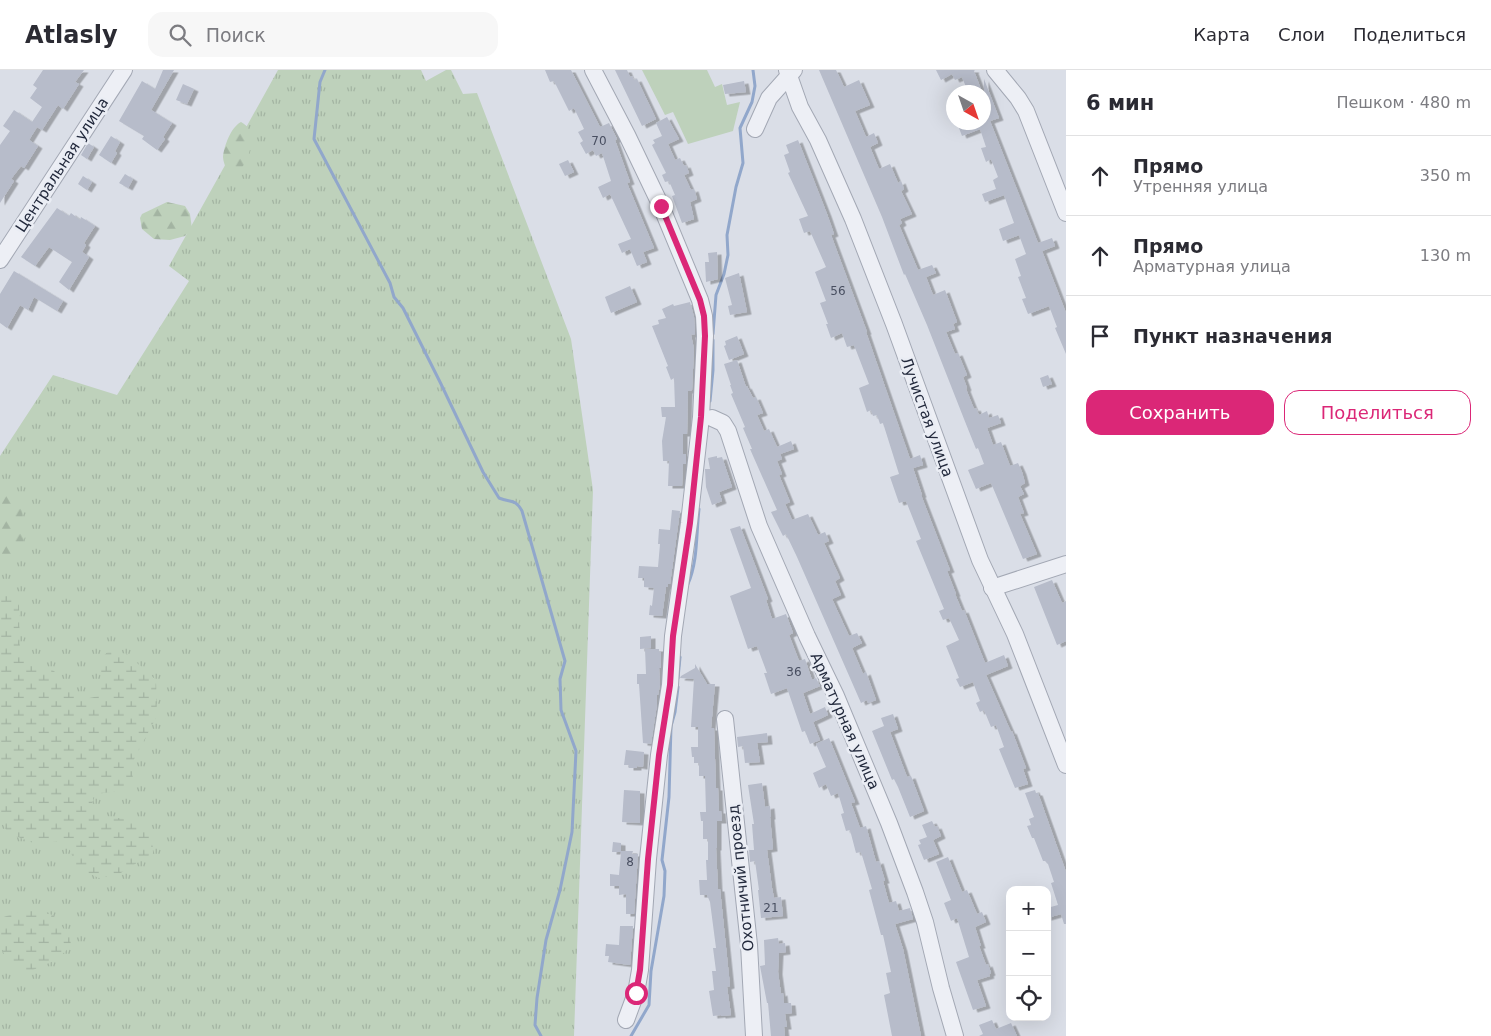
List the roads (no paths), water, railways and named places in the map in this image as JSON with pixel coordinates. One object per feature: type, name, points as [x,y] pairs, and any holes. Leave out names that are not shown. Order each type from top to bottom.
[{"type":"street","name":"Центральная улица","points":[[0,260],[124,70]]},
{"type":"street","points":[[593,70],[661,206],[700,300],[704,316],[705,336],[706,417],[673,636],[670,685],[659,755],[648,859],[640,970],[636,993],[626,1020]]},
{"type":"street","points":[[995,70],[1026,111],[1066,213]]},
{"type":"street","points":[[755,129],[769,98],[790,72]]},
{"type":"street","name":"Лучистая улица","points":[[790,72],[800,107],[818,140],[853,219],[894,324],[980,560],[1015,634],[1066,765]]},
{"type":"street","name":"Арматурная улица","points":[[706,417],[723,423],[728,431],[760,526],[807,636],[836,696],[889,823],[925,922],[955,1036]]},
{"type":"street","points":[[992,588],[1066,564]]},
{"type":"street","name":"Охотничий проезд","points":[[725,720],[749,945],[754,1036]]},
{"type":"waterway","points":[[325,70],[320,82],[314,139],[390,283],[394,297],[403,308],[483,472],[499,498],[515,502],[522,511],[565,661],[560,679],[561,710],[576,751],[572,832],[560,890],[546,940],[537,998],[535,1025],[541,1036]]},
{"type":"waterway","points":[[713,334],[716,295],[724,274],[728,255],[727,235],[736,187],[743,163],[740,128],[752,102],[755,86],[753,70]]},
{"type":"waterway","points":[[710,401],[713,340]]},
{"type":"waterway","points":[[688,584],[694,566],[699,509]]},
{"type":"waterway","points":[[678,678],[680,657]]},
{"type":"waterway","points":[[631,1036],[649,1005],[651,971],[664,896],[665,871],[662,860],[669,797],[671,726],[678,687]]}]
